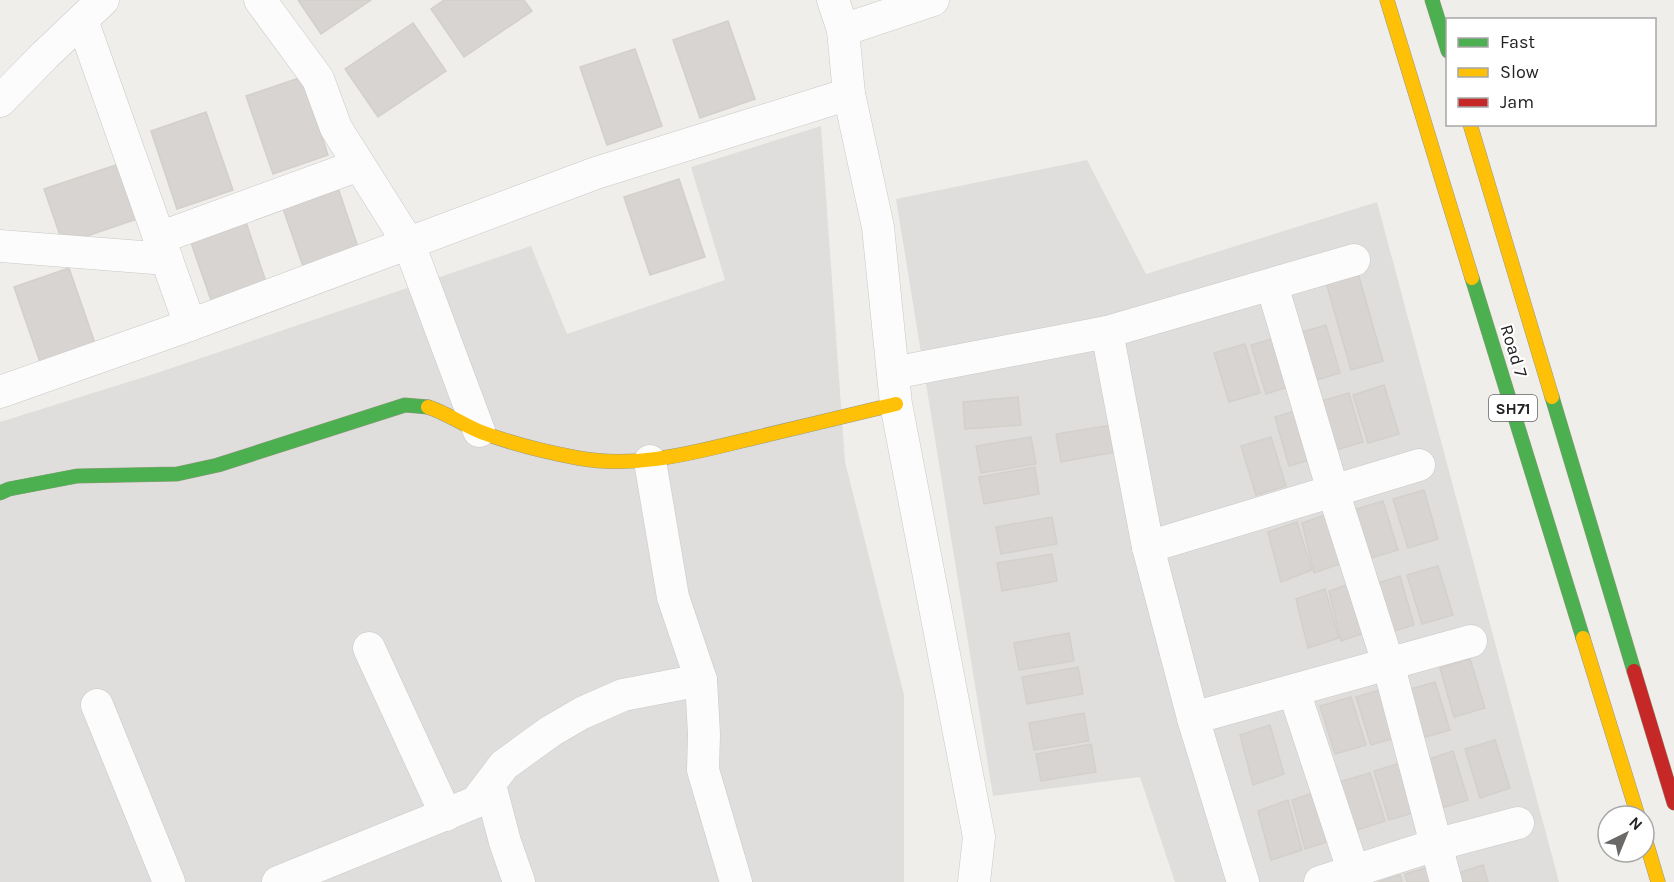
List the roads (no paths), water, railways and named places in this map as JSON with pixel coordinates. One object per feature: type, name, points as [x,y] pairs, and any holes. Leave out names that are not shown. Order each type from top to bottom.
[{"type":"main road","name":"Road 7","points":[[1387,0],[1634,804]]},
{"type":"main road","points":[[1432,0],[1446,45]]},
{"type":"main road","name":"Road 7","points":[[1471,126],[1674,803]]},
{"type":"main road","points":[[0,493],[9,489],[77,476],[177,474],[218,465],[405,405],[424,406],[444,412],[479,431],[524,446],[613,463],[650,461],[713,448],[894,388]]},
{"type":"main road","points":[[1653,864],[1658,882]]},
{"type":"street","points":[[260,0],[318,79],[336,128],[409,244],[479,431]]},
{"type":"street","points":[[833,0],[843,30],[849,94],[878,227],[894,388],[979,837],[974,882]]},
{"type":"street","points":[[843,30],[933,0]]},
{"type":"street","points":[[0,101],[93,10],[163,248],[190,325]]},
{"type":"street","points":[[0,392],[190,325],[596,173],[849,94]]},
{"type":"street","points":[[0,246],[163,248],[359,165]]},
{"type":"street","points":[[894,388],[1107,332],[1354,260]]},
{"type":"street","points":[[1272,285],[1333,490],[1388,663],[1446,882]]},
{"type":"street","points":[[1107,332],[1148,547],[1193,718],[1243,882]]},
{"type":"street","points":[[650,461],[673,597],[701,680],[703,770],[736,882]]},
{"type":"street","points":[[1148,547],[1419,465]]},
{"type":"street","points":[[1193,718],[1471,641]]},
{"type":"street","points":[[369,648],[446,814]]},
{"type":"street","points":[[278,882],[476,802],[504,765],[551,731],[582,713],[623,695],[701,680]]},
{"type":"street","points":[[1294,691],[1355,877]]},
{"type":"street","points":[[98,705],[169,882]]},
{"type":"street","points":[[490,785],[505,842],[519,882]]},
{"type":"street","points":[[1320,882],[1355,877],[1435,845],[1518,823]]}]
